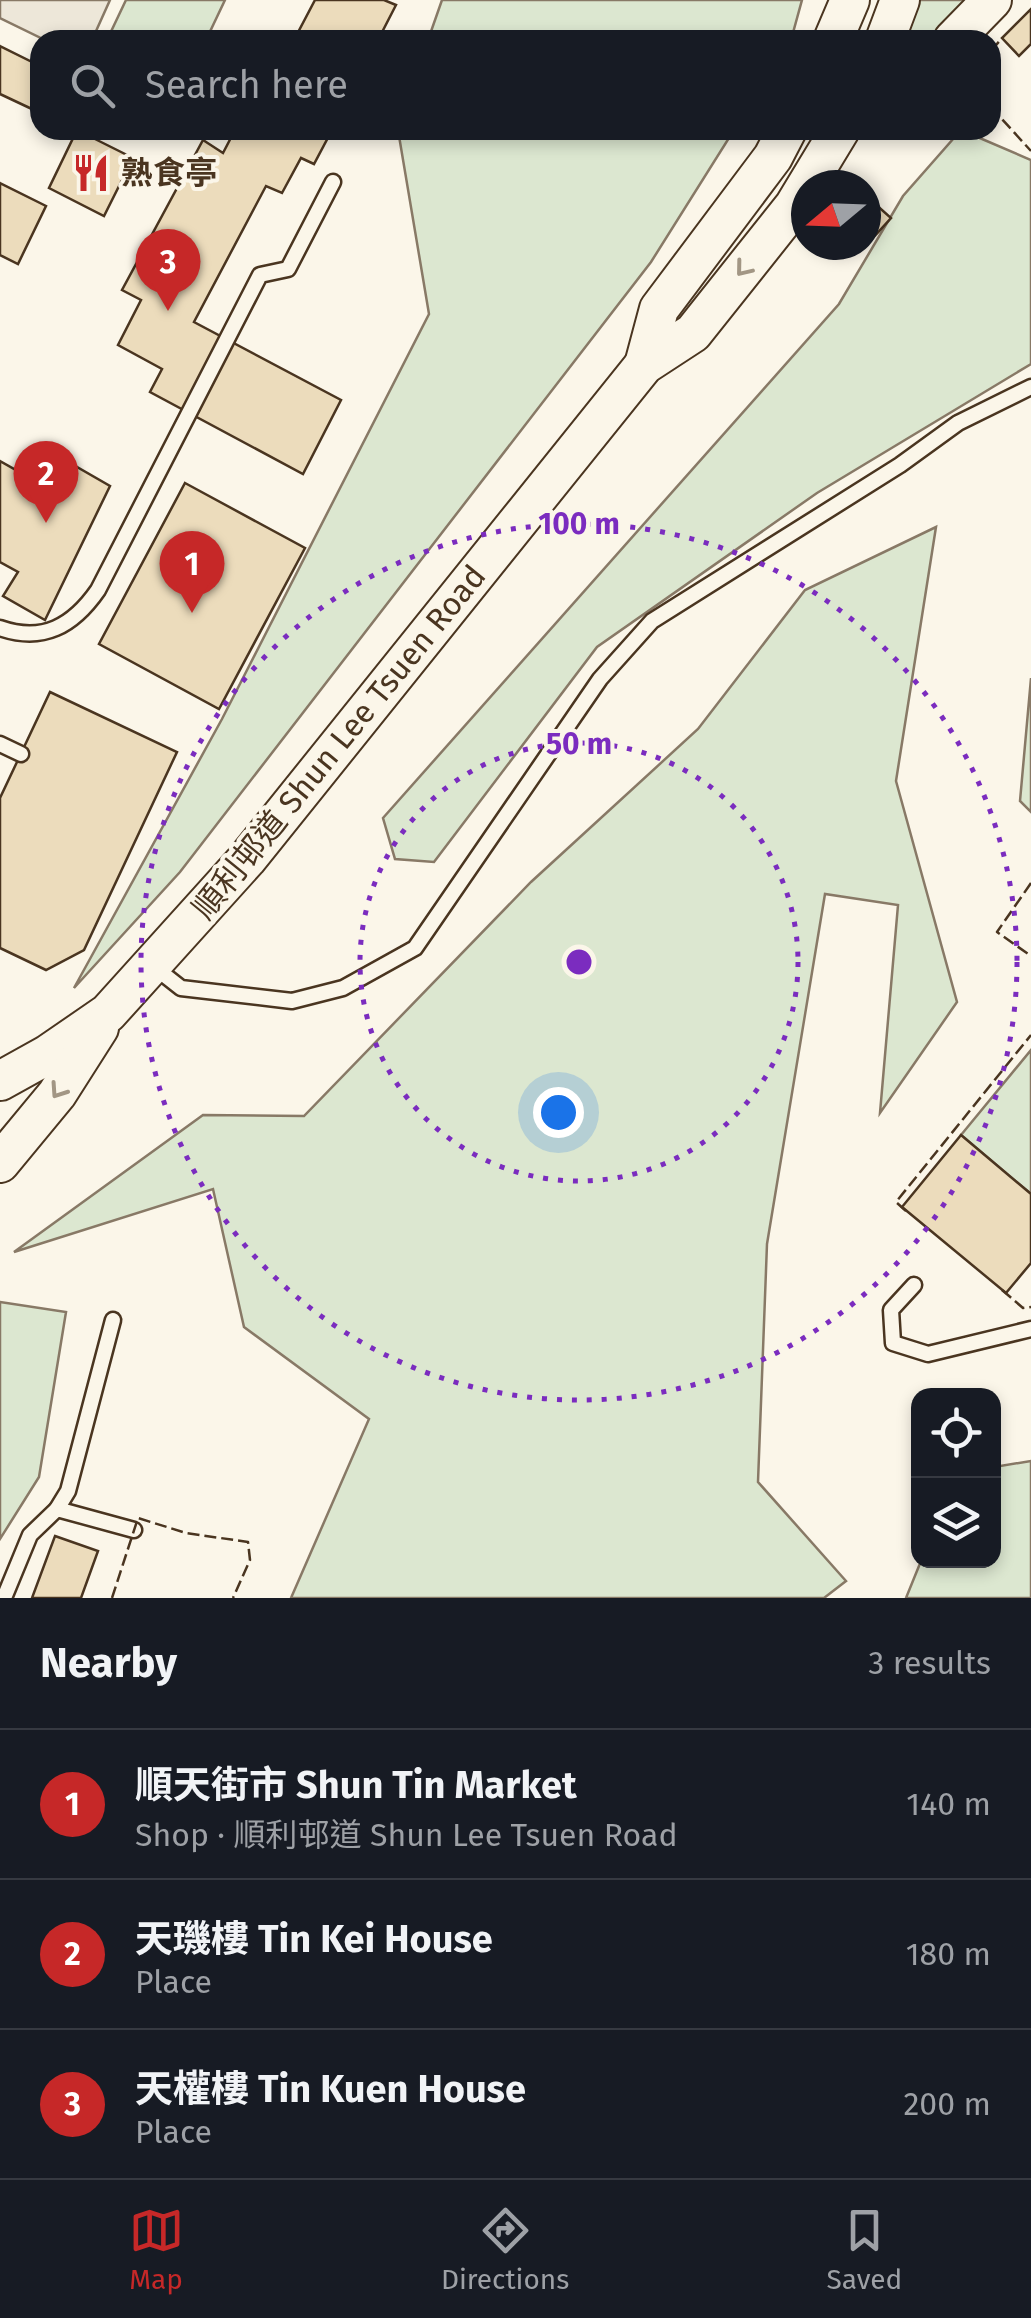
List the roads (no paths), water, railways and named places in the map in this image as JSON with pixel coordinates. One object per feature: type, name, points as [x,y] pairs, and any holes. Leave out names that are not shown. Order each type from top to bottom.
[{"type":"main road","points":[[837,30],[850,0]]},
{"type":"main road","points":[[889,30],[900,0]]},
{"type":"main road","points":[[964,30],[992,0]]},
{"type":"main road","name":"順利邨道 Shun Lee Tsuen Road","points":[[644,365],[658,309],[782,140]]},
{"type":"main road","name":"順利邨道 Shun Lee Tsuen Road","points":[[818,170],[835,140]]},
{"type":"main road","points":[[830,170],[859,140]]},
{"type":"main road","name":"順利邨道 Shun Lee Tsuen Road","points":[[0,1081],[47,1055],[108,1013],[152,966],[247,859],[644,365],[692,333],[791,212]]},
{"type":"main road","points":[[0,1163],[57,1094],[108,1013]]},
{"type":"lane","points":[[0,628],[38,636],[63,628],[84,611],[260,275],[288,270],[333,182]]},
{"type":"lane","points":[[152,966],[181,988],[292,1001],[343,988],[415,948],[600,679],[652,620],[900,465],[958,423],[1031,387]]},
{"type":"lane","points":[[0,744],[20,754]]},
{"type":"lane","points":[[914,1285],[891,1310],[894,1343],[928,1354],[1031,1328]]},
{"type":"lane","points":[[4,1598],[30,1536],[68,1491],[114,1320]]},
{"type":"lane","points":[[56,1509],[134,1530]]},
{"type":"place","name":"熟食亭","points":[[91,173]]},
{"type":"place","name":"天權樓 Tin Kuen House","points":[[168,311]]},
{"type":"place","name":"天璣樓 Tin Kei House","points":[[46,523]]},
{"type":"place","name":"順天街市 Shun Tin Market","points":[[192,613]]}]
